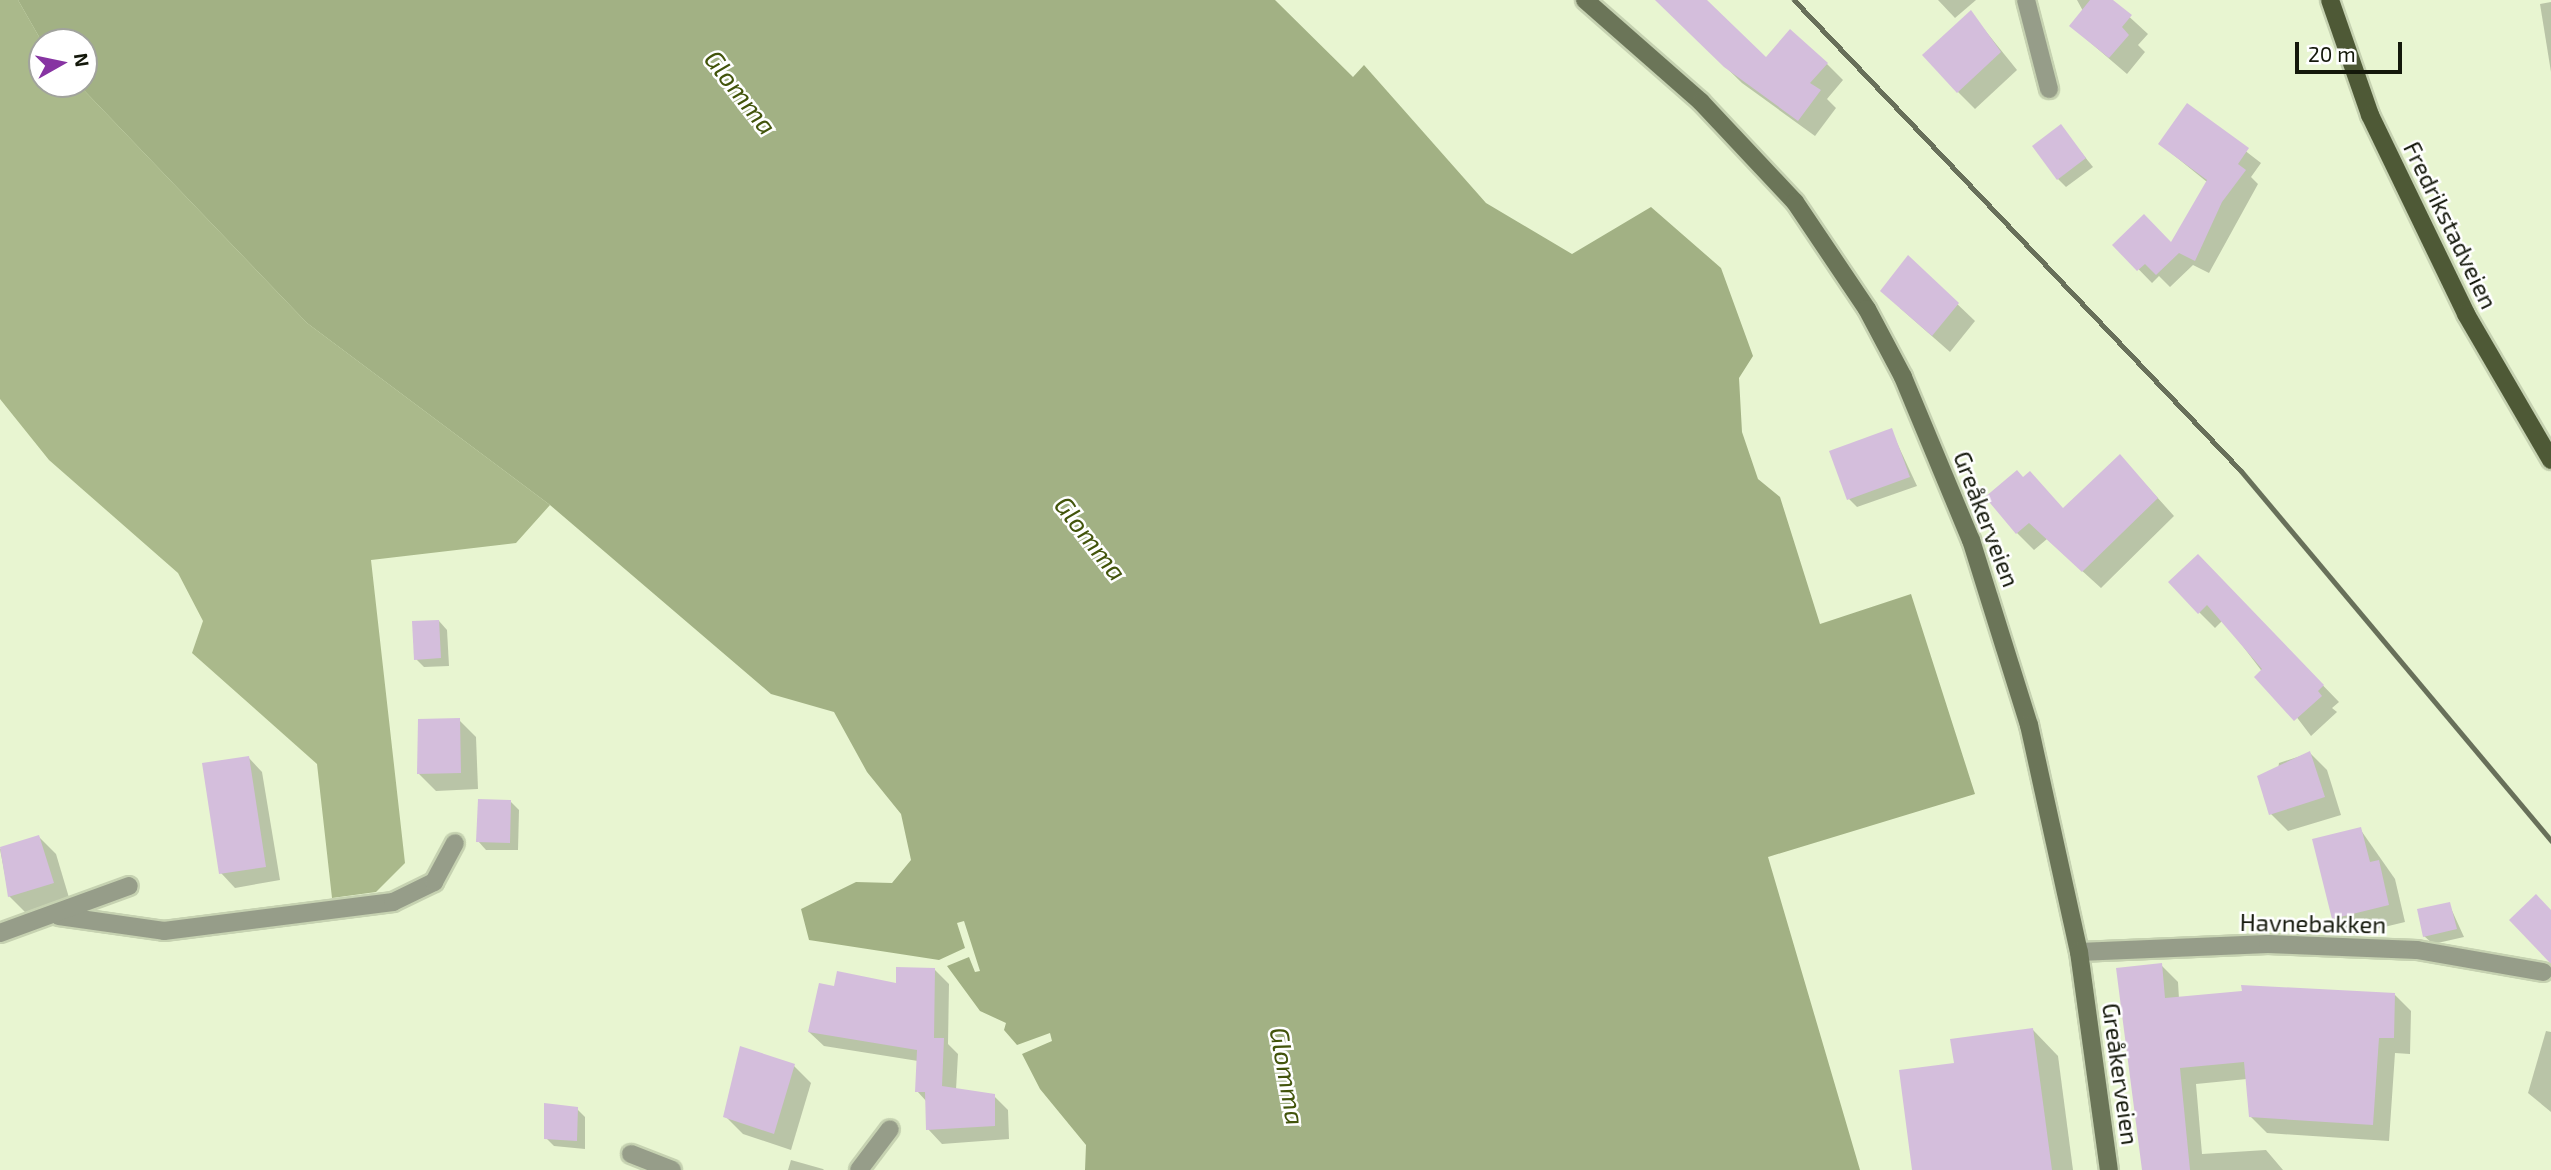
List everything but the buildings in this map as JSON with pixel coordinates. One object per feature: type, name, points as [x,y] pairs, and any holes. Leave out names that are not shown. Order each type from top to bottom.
[{"type":"main road","name":"Greåkerveien","points":[[1585,0],[1701,102],[1796,202],[1885,343],[1947,479],[2001,627],[2079,952],[2109,1170]]},
{"type":"main road","name":"Fredrikstadveien","points":[[2330,0],[2370,115],[2442,264],[2551,460]]},
{"type":"street","points":[[2026,0],[2049,89]]},
{"type":"street","points":[[59,916],[164,931],[393,902],[434,882],[455,843]]},
{"type":"street","points":[[0,933],[59,916],[129,886]]},
{"type":"street","name":"Havnebakken","points":[[2079,952],[2267,944],[2403,949],[2457,952],[2543,972]]},
{"type":"street","points":[[859,1170],[890,1129]]},
{"type":"street","points":[[631,1154],[672,1170]]},
{"type":"shaded area","points":[[0,0],[18,0],[34,28],[28,28],[28,98],[91,98],[307,323],[550,505],[516,543],[371,560],[405,863],[376,892],[332,898],[317,764],[192,653],[203,621],[178,573],[49,460],[0,399]]},
{"type":"water","name":"Glomma","points":[[18,0],[1275,0],[1353,77],[1364,65],[1486,203],[1572,254],[1651,207],[1721,268],[1753,356],[1739,378],[1742,432],[1758,479],[1780,497],[1820,624],[1911,594],[1975,794],[1768,857],[1860,1170],[1085,1170],[1086,1145],[1040,1089],[1022,1054],[1052,1041],[1050,1033],[1017,1045],[1004,1030],[1006,1023],[980,1011],[947,966],[969,957],[975,972],[980,971],[964,921],[957,923],[965,948],[939,960],[809,940],[801,909],[856,882],[892,883],[911,860],[901,814],[867,772],[834,712],[771,694],[550,505],[307,323],[91,98],[98,98],[98,28],[34,28]]},
{"type":"railway","points":[[1794,0],[2241,471],[2551,841]]}]
